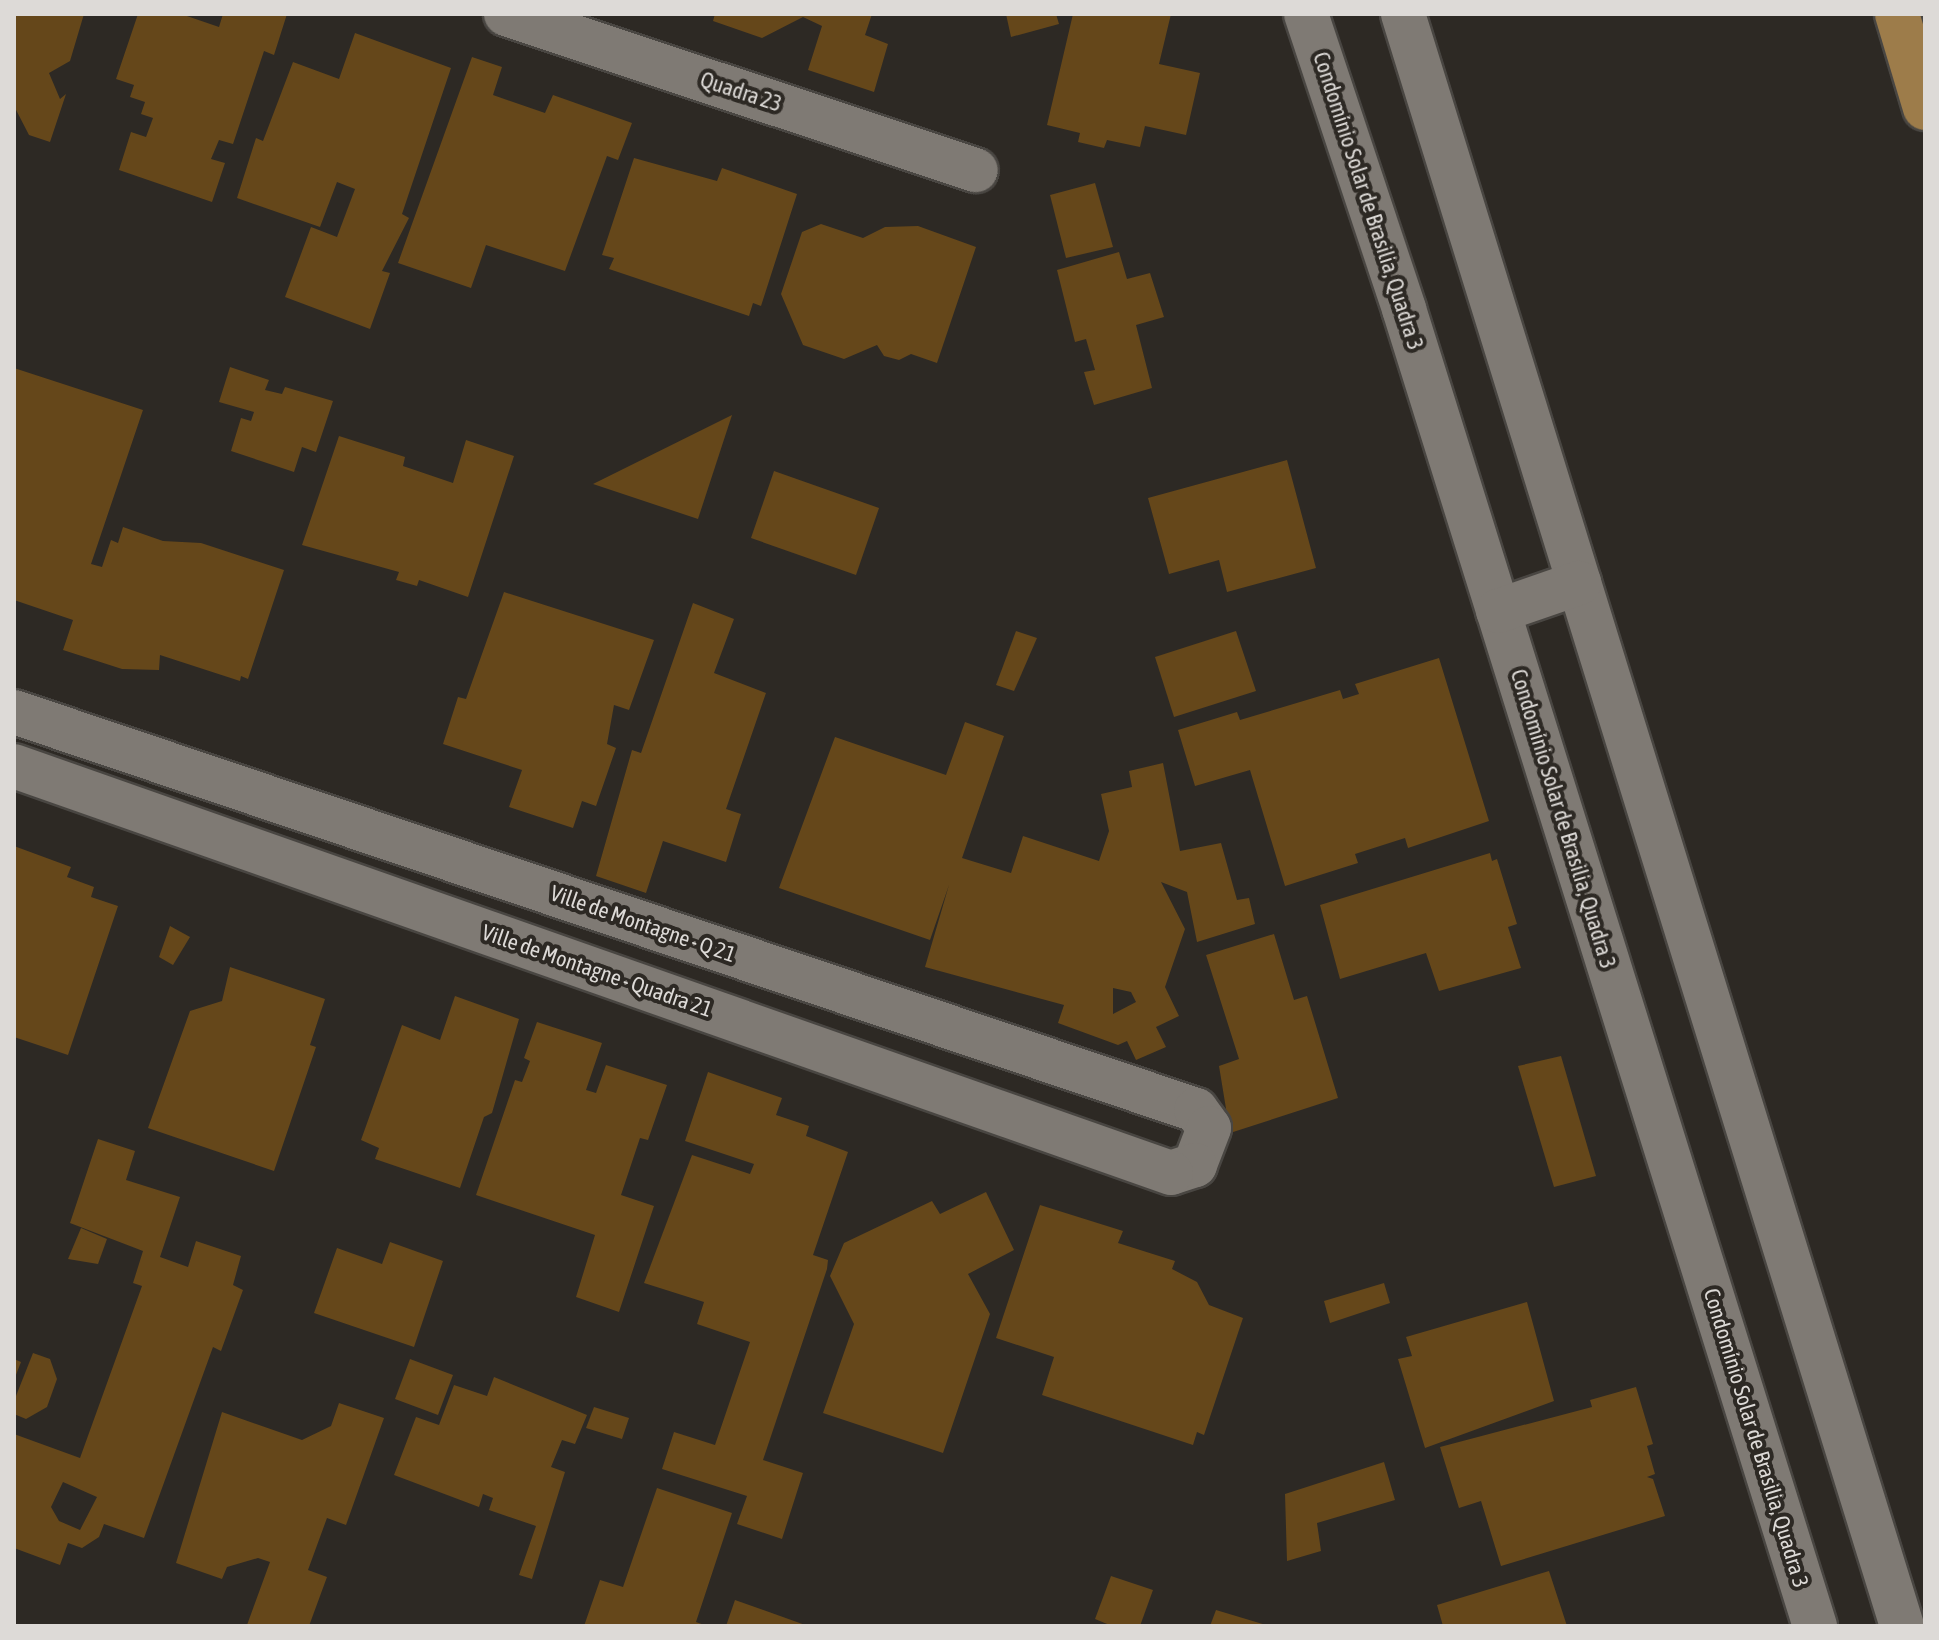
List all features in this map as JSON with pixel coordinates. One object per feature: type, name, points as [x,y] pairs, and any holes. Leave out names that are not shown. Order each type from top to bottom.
[{"type":"main road","points":[[1897,14],[1925,108]]},
{"type":"street","name":"Quadra 23","points":[[506,14],[976,170]]},
{"type":"street","name":"Condomínio Solar de Brasilia, Quadra 3","points":[[1306,14],[1498,611],[1815,1626]]},
{"type":"street","points":[[1403,14],[1902,1626]]},
{"type":"street","points":[[1498,611],[1579,583]]},
{"type":"street","name":"Ville de Montagne - Q 21","points":[[14,712],[1196,1110],[1208,1120],[1209,1128],[1195,1165],[1182,1174]]},
{"type":"street","name":"Ville de Montagne - Quadra 21","points":[[14,766],[1182,1174]]},
{"type":"building","points":[[14,14],[84,14],[70,61],[49,73],[60,99],[66,94],[50,142],[29,135],[14,106]]},
{"type":"building","points":[[138,14],[181,14],[219,27],[223,14],[287,14],[274,55],[264,51],[233,144],[219,140],[211,159],[225,163],[212,202],[119,170],[131,132],[146,137],[153,118],[141,114],[145,102],[130,97],[134,85],[116,79]]},
{"type":"building","points":[[715,14],[872,14],[865,35],[888,44],[874,92],[808,70],[822,26],[803,17],[762,38],[713,21]]},
{"type":"building","points":[[1006,14],[1056,14],[1059,24],[1011,37]]},
{"type":"building","points":[[1073,14],[1171,14],[1159,64],[1200,73],[1186,135],[1145,126],[1140,147],[1107,140],[1104,148],[1078,142],[1080,133],[1047,125]]},
{"type":"building","points":[[355,33],[451,68],[402,214],[409,218],[382,271],[390,273],[370,329],[285,297],[311,227],[337,237],[355,189],[337,182],[320,227],[237,198],[256,138],[263,141],[293,62],[339,79]]},
{"type":"building","points":[[472,57],[502,67],[493,95],[545,113],[553,95],[632,123],[618,160],[607,156],[565,271],[486,245],[471,288],[398,263]]},
{"type":"building","points":[[634,158],[717,181],[722,168],[797,194],[761,306],[753,303],[749,316],[609,269],[614,258],[602,255]]},
{"type":"building","points":[[1095,183],[1113,247],[1066,258],[1050,195]]},
{"type":"building","points":[[821,224],[863,238],[885,227],[918,226],[976,247],[937,363],[911,354],[899,360],[884,356],[877,345],[844,359],[803,345],[781,294],[802,232]]},
{"type":"building","points":[[1119,252],[1127,279],[1150,273],[1164,317],[1136,325],[1152,388],[1094,405],[1084,372],[1095,370],[1086,339],[1075,342],[1057,270]]},
{"type":"building","points":[[230,367],[269,380],[265,390],[282,394],[285,387],[333,401],[316,452],[302,447],[294,472],[231,451],[241,418],[251,421],[254,412],[219,402]]},
{"type":"building","points":[[14,368],[143,410],[91,564],[102,567],[111,540],[118,543],[123,527],[163,541],[201,543],[284,570],[248,679],[241,676],[240,681],[160,655],[159,670],[122,669],[63,650],[73,620],[14,600]]},
{"type":"building","points":[[732,415],[698,519],[593,484]]},
{"type":"building","points":[[339,436],[405,457],[403,466],[453,483],[466,440],[514,456],[468,597],[419,580],[417,586],[396,580],[399,572],[302,545]]},
{"type":"building","points":[[1287,460],[1316,568],[1227,592],[1219,560],[1169,574],[1148,498]]},
{"type":"building","points":[[774,471],[879,508],[856,575],[751,538]]},
{"type":"building","points":[[504,592],[654,640],[629,710],[614,705],[607,744],[616,748],[596,806],[582,801],[573,828],[509,807],[522,770],[443,744],[458,697],[466,699]]},
{"type":"building","points":[[693,603],[734,619],[714,673],[766,693],[726,809],[741,814],[726,862],[663,841],[646,893],[596,876],[632,750],[641,753]]},
{"type":"building","points":[[1016,631],[1037,638],[1014,691],[996,685]]},
{"type":"building","points":[[1236,631],[1256,691],[1174,717],[1155,657]]},
{"type":"building","points":[[1439,658],[1489,821],[1408,848],[1405,838],[1355,854],[1358,863],[1285,886],[1250,770],[1195,786],[1178,730],[1237,712],[1240,720],[1340,690],[1343,699],[1359,694],[1355,684]]},
{"type":"building","points":[[965,722],[1004,736],[962,858],[1011,873],[1023,836],[1099,861],[1109,831],[1101,794],[1132,787],[1129,771],[1163,763],[1180,851],[1221,843],[1237,900],[1249,898],[1255,924],[1197,942],[1187,892],[1161,882],[1185,929],[1165,987],[1179,1016],[1156,1027],[1166,1047],[1136,1060],[1127,1041],[1118,1045],[1058,1023],[1064,1005],[925,967],[949,885],[930,940],[779,888],[835,737],[946,775]],"holes":[[[1113,988],[1131,992],[1136,1002],[1113,1014]]]},
{"type":"building","points":[[14,846],[71,867],[67,877],[94,887],[91,897],[118,906],[68,1055],[14,1037]]},
{"type":"building","points":[[1490,853],[1492,861],[1497,859],[1517,924],[1508,927],[1521,968],[1439,991],[1426,953],[1340,979],[1320,905]]},
{"type":"building","points":[[170,926],[190,937],[173,965],[159,957]]},
{"type":"building","points":[[1274,934],[1294,1000],[1307,996],[1338,1098],[1230,1133],[1219,1066],[1239,1059],[1206,955]]},
{"type":"building","points":[[230,967],[325,999],[310,1045],[316,1047],[274,1171],[148,1128],[190,1011],[222,1001]]},
{"type":"building","points":[[455,996],[519,1019],[492,1113],[484,1117],[460,1188],[375,1159],[379,1148],[361,1140],[402,1025],[440,1040]]},
{"type":"building","points":[[537,1022],[602,1043],[586,1090],[596,1093],[606,1065],[667,1085],[648,1140],[640,1138],[621,1195],[654,1206],[619,1312],[576,1297],[595,1235],[476,1195],[515,1080],[522,1082],[530,1061],[524,1058]]},
{"type":"building","points":[[1561,1056],[1596,1176],[1554,1187],[1518,1066]]},
{"type":"building","points":[[708,1072],[782,1098],[776,1115],[809,1126],[806,1136],[848,1152],[813,1255],[828,1260],[827,1269],[763,1460],[803,1473],[782,1539],[737,1524],[747,1496],[662,1469],[674,1432],[715,1445],[750,1342],[697,1324],[704,1302],[644,1283],[692,1155],[750,1174],[754,1164],[685,1141]]},
{"type":"building","points":[[98,1139],[135,1151],[126,1180],[180,1197],[160,1257],[188,1267],[196,1241],[241,1256],[233,1285],[243,1290],[221,1351],[213,1347],[144,1538],[104,1524],[99,1537],[82,1548],[68,1543],[60,1565],[14,1548],[14,1434],[80,1458],[142,1286],[133,1283],[143,1251],[70,1223]],"holes":[[[63,1482],[97,1497],[80,1530],[59,1521],[51,1507]]]},
{"type":"building","points":[[986,1192],[1014,1250],[968,1274],[990,1314],[943,1453],[823,1413],[854,1324],[830,1276],[844,1243],[932,1201],[940,1214]]},
{"type":"building","points":[[1040,1205],[1123,1231],[1118,1243],[1175,1261],[1172,1269],[1197,1282],[1209,1305],[1243,1318],[1204,1435],[1197,1432],[1193,1445],[1042,1395],[1054,1357],[996,1338]]},
{"type":"building","points":[[81,1228],[107,1239],[98,1264],[68,1259]]},
{"type":"building","points":[[390,1242],[443,1261],[414,1347],[314,1313],[337,1248],[382,1264]]},
{"type":"building","points":[[1384,1283],[1390,1303],[1330,1323],[1324,1301]]},
{"type":"building","points":[[1527,1302],[1554,1401],[1425,1448],[1398,1359],[1412,1356],[1406,1337]]},
{"type":"building","points":[[33,1353],[50,1359],[57,1379],[47,1407],[26,1419],[14,1414],[14,1401]]},
{"type":"building","points":[[14,1359],[21,1362],[14,1380]]},
{"type":"building","points":[[410,1359],[453,1375],[438,1415],[395,1399]]},
{"type":"building","points":[[494,1377],[587,1415],[575,1444],[562,1440],[551,1467],[565,1472],[532,1579],[519,1575],[536,1526],[489,1510],[493,1498],[483,1494],[479,1507],[394,1475],[416,1417],[439,1425],[454,1385],[487,1396]]},
{"type":"building","points":[[1636,1387],[1653,1444],[1647,1446],[1655,1474],[1647,1477],[1653,1479],[1665,1516],[1501,1566],[1481,1501],[1459,1508],[1440,1447],[1592,1407],[1590,1400]]},
{"type":"building","points":[[339,1403],[384,1418],[346,1525],[327,1518],[308,1570],[327,1577],[309,1626],[247,1625],[270,1562],[258,1558],[227,1567],[222,1579],[176,1563],[222,1412],[302,1440],[331,1426]]},
{"type":"building","points":[[594,1407],[629,1418],[622,1439],[586,1428]]},
{"type":"building","points":[[1384,1462],[1395,1500],[1317,1523],[1321,1551],[1287,1561],[1285,1494]]},
{"type":"building","points":[[657,1488],[732,1513],[696,1622],[707,1626],[584,1626],[600,1580],[623,1587]]},
{"type":"building","points":[[1549,1571],[1567,1626],[1443,1626],[1437,1605]]},
{"type":"building","points":[[1111,1576],[1153,1590],[1140,1626],[1112,1626],[1095,1619]]},
{"type":"building","points":[[735,1600],[808,1626],[726,1626]]},
{"type":"building","points":[[1216,1610],[1266,1625],[1266,1626],[1210,1626]]}]
